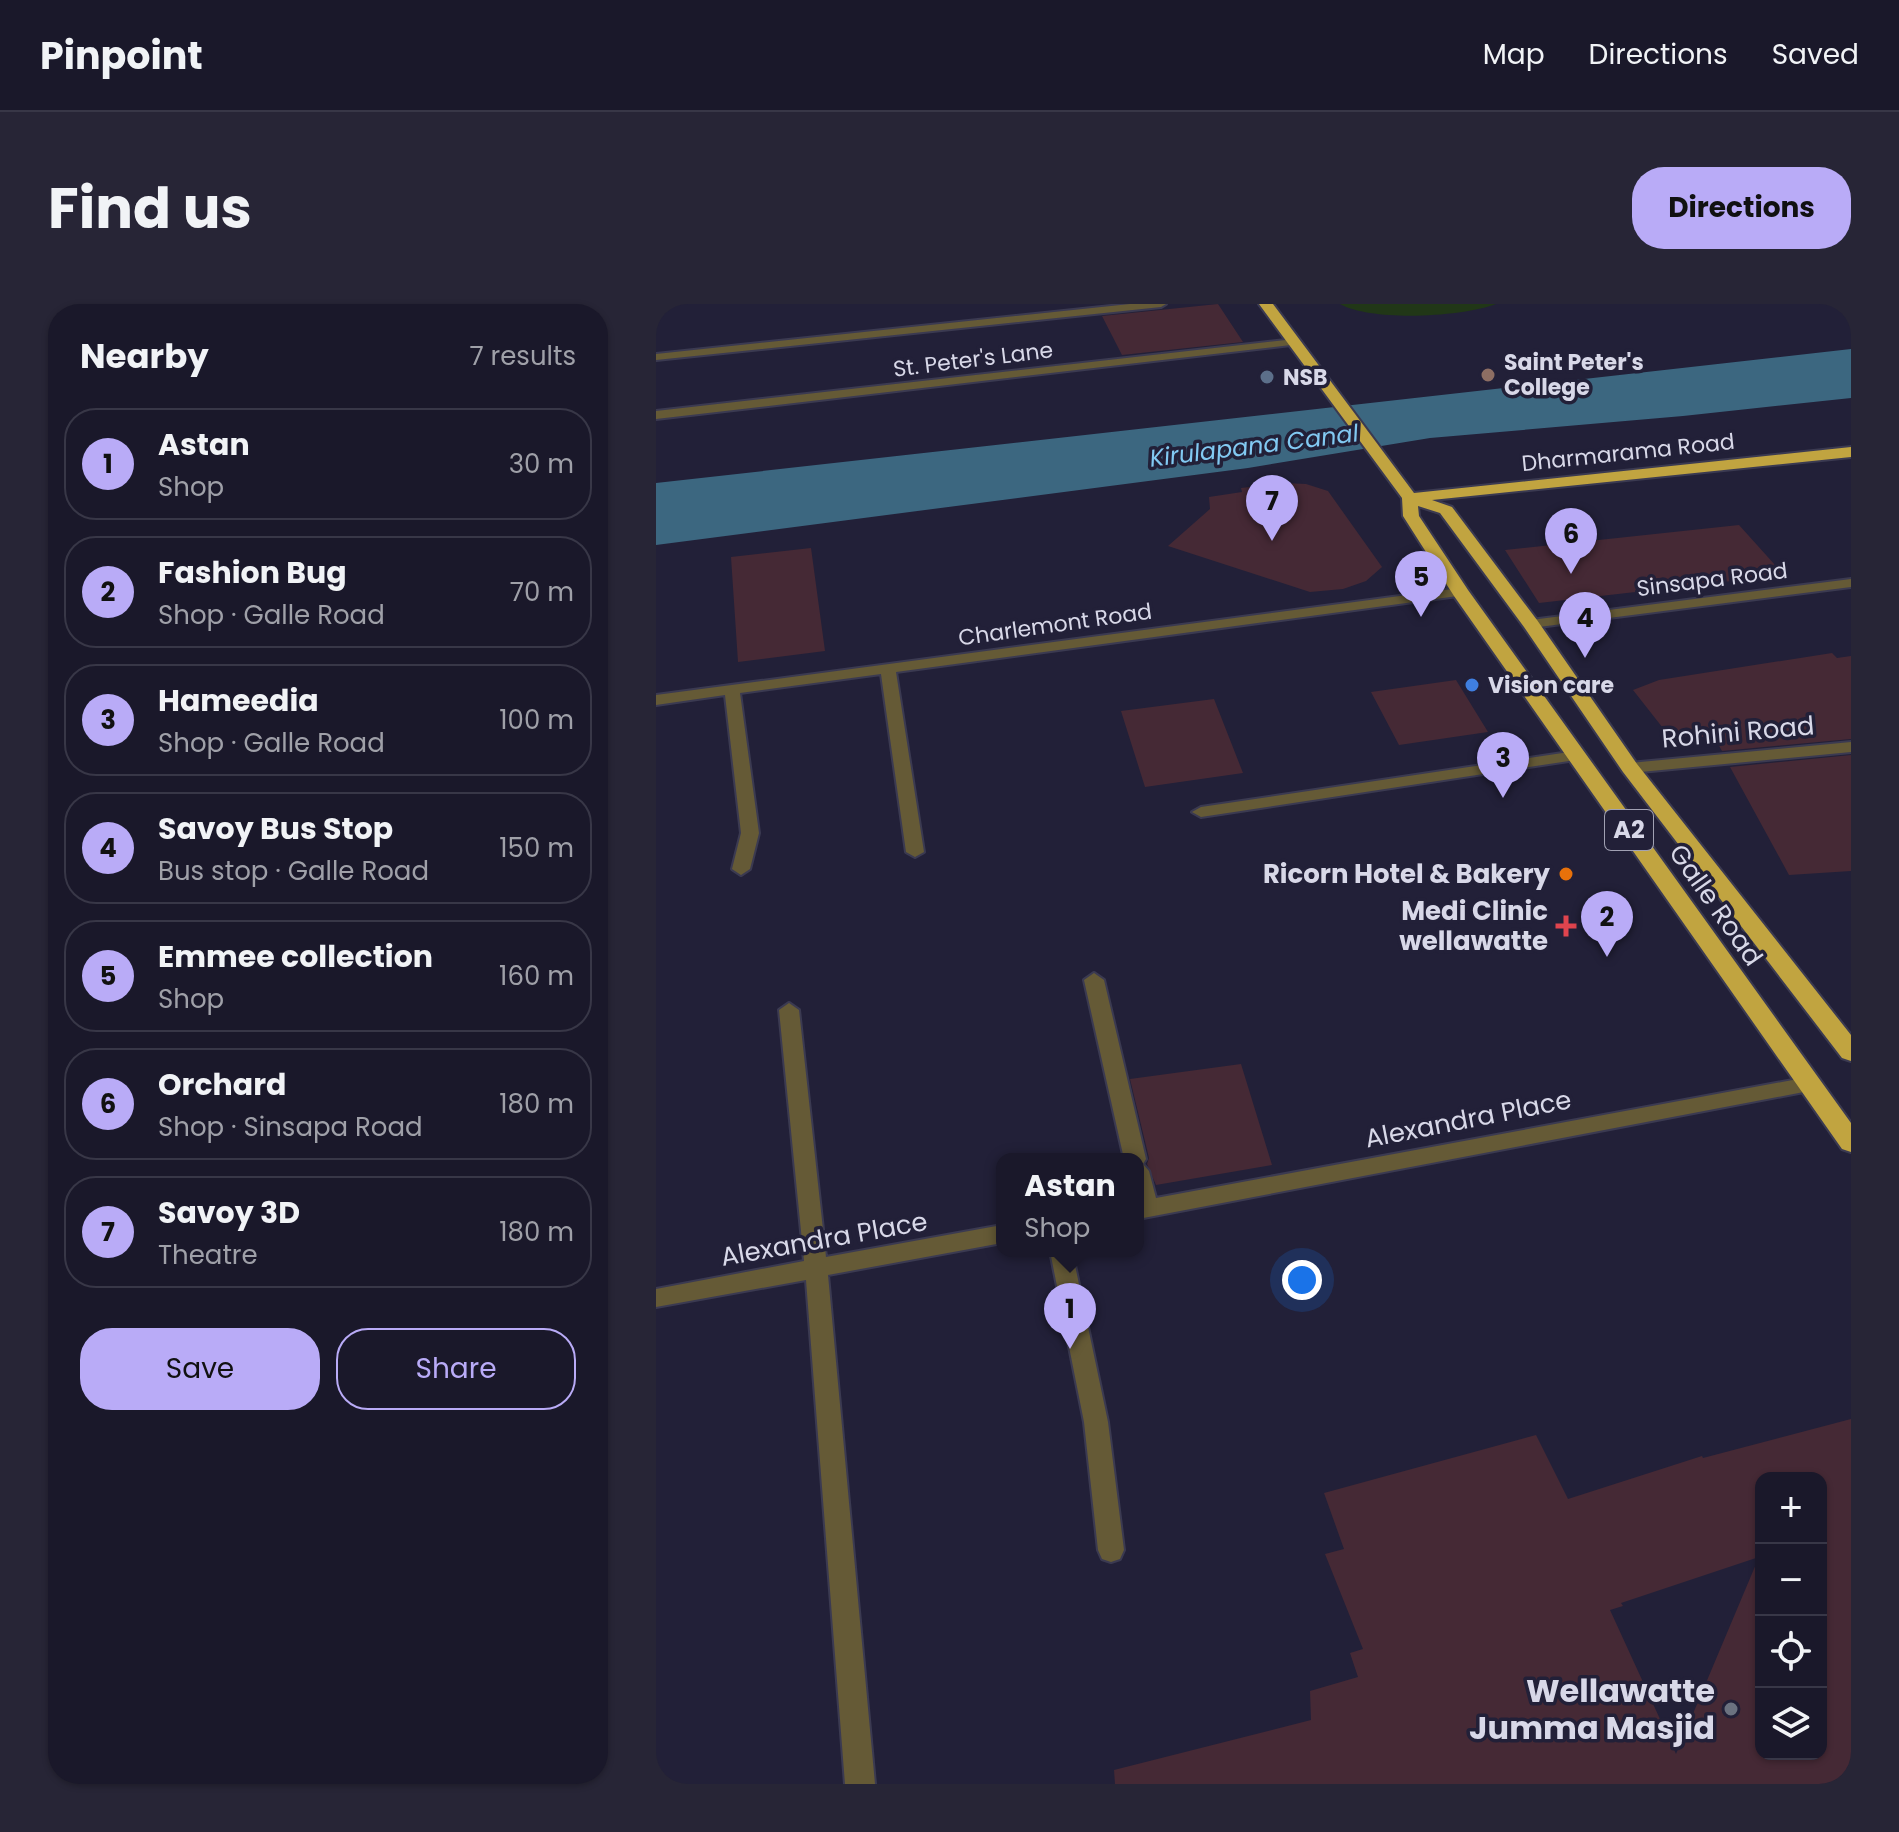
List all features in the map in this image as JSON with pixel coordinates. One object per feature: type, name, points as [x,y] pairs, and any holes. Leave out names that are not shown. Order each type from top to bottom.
[{"type":"highway","name":"Galle Road","points":[[1266,304],[1410,498],[1411,516],[1460,592],[1851,1142]]},
{"type":"highway","name":"Dharmarama Road","points":[[1410,498],[1851,452]]},
{"type":"highway","name":"Galle Road","points":[[1410,498],[1446,510],[1531,624],[1630,768],[1851,1052]]},
{"type":"highway","points":[[1662,877],[1706,867]]},
{"type":"street","points":[[656,357],[1161,304]]},
{"type":"street","name":"St. Peter's Lane","points":[[656,415],[1295,342]]},
{"type":"street","name":"Sinsapa Road","points":[[1531,624],[1851,583]]},
{"type":"street","name":"Charlemont Road","points":[[656,700],[1460,592]]},
{"type":"street","points":[[888,669],[915,852]]},
{"type":"street","points":[[732,690],[750,833],[741,869]]},
{"type":"street","name":"Rohini Road","points":[[1630,768],[1851,747]]},
{"type":"street","points":[[1201,812],[1576,756]]},
{"type":"street","points":[[1094,980],[1134,1153]]},
{"type":"street","points":[[789,1010],[816,1268],[860,1784]]},
{"type":"street","name":"Alexandra Place","points":[[1144,1209],[1809,1084]]},
{"type":"street","name":"Alexandra Place","points":[[656,1298],[996,1235]]},
{"type":"street","points":[[1062,1257],[1096,1422],[1111,1550]]},
{"type":"green space","points":[[1340,304],[1496,304],[1462,312],[1417,316],[1373,313]]},
{"type":"water","name":"Kirulapana Canal","points":[[1851,349],[1851,398],[1430,438],[1248,468],[656,545],[656,483]]},
{"type":"building","points":[[1218,304],[1243,342],[1122,355],[1102,316]]},
{"type":"building","points":[[1306,484],[1328,491],[1382,567],[1366,581],[1343,589],[1310,592],[1168,546],[1210,509],[1209,497],[1242,492],[1241,488]]},
{"type":"building","points":[[1739,525],[1784,575],[1539,603],[1505,550]]},
{"type":"building","points":[[811,548],[825,651],[738,662],[731,557]]},
{"type":"building","points":[[1832,653],[1837,658],[1851,656],[1851,739],[1722,751],[1714,737],[1670,737],[1633,690],[1659,680]]},
{"type":"building","points":[[1456,680],[1488,732],[1399,745],[1371,692]]},
{"type":"building","points":[[1214,699],[1243,773],[1145,787],[1121,711]]},
{"type":"building","points":[[1851,755],[1851,871],[1789,875],[1730,767]]},
{"type":"building","points":[[1241,1064],[1272,1165],[1156,1185],[1147,1164],[1149,1158],[1130,1079]]},
{"type":"building","points":[[1851,1419],[1851,1784],[1115,1784],[1114,1770],[1311,1720],[1310,1691],[1358,1677],[1350,1653],[1363,1649],[1325,1554],[1344,1549],[1324,1493],[1536,1435],[1568,1499],[1702,1456]],"holes":[[[1755,1472],[1827,1472],[1827,1760],[1755,1760],[1755,1566],[1676,1754],[1610,1610],[1623,1606],[1621,1603],[1755,1558]]]},
{"type":"place","name":"Saint Peter's College","points":[[1488,375]]},
{"type":"place","name":"NSB","points":[[1267,377]]},
{"type":"place","name":"Savoy 3D","points":[[1272,541]]},
{"type":"place","name":"Orchard","points":[[1571,574]]},
{"type":"place","name":"Emmee collection","points":[[1421,617]]},
{"type":"place","name":"Savoy Bus Stop","points":[[1585,658]]},
{"type":"place","name":"Vision care","points":[[1472,685]]},
{"type":"place","name":"Hameedia","points":[[1503,798]]},
{"type":"place","name":"Ricorn Hotel & Bakery","points":[[1566,874]]},
{"type":"place","name":"Medi Clinic wellawatte","points":[[1566,926]]},
{"type":"place","name":"Fashion Bug","points":[[1607,957]]},
{"type":"place","name":"Astan","points":[[1070,1349]]},
{"type":"place","name":"Wellawatte Jumma Masjid","points":[[1731,1709]]}]
